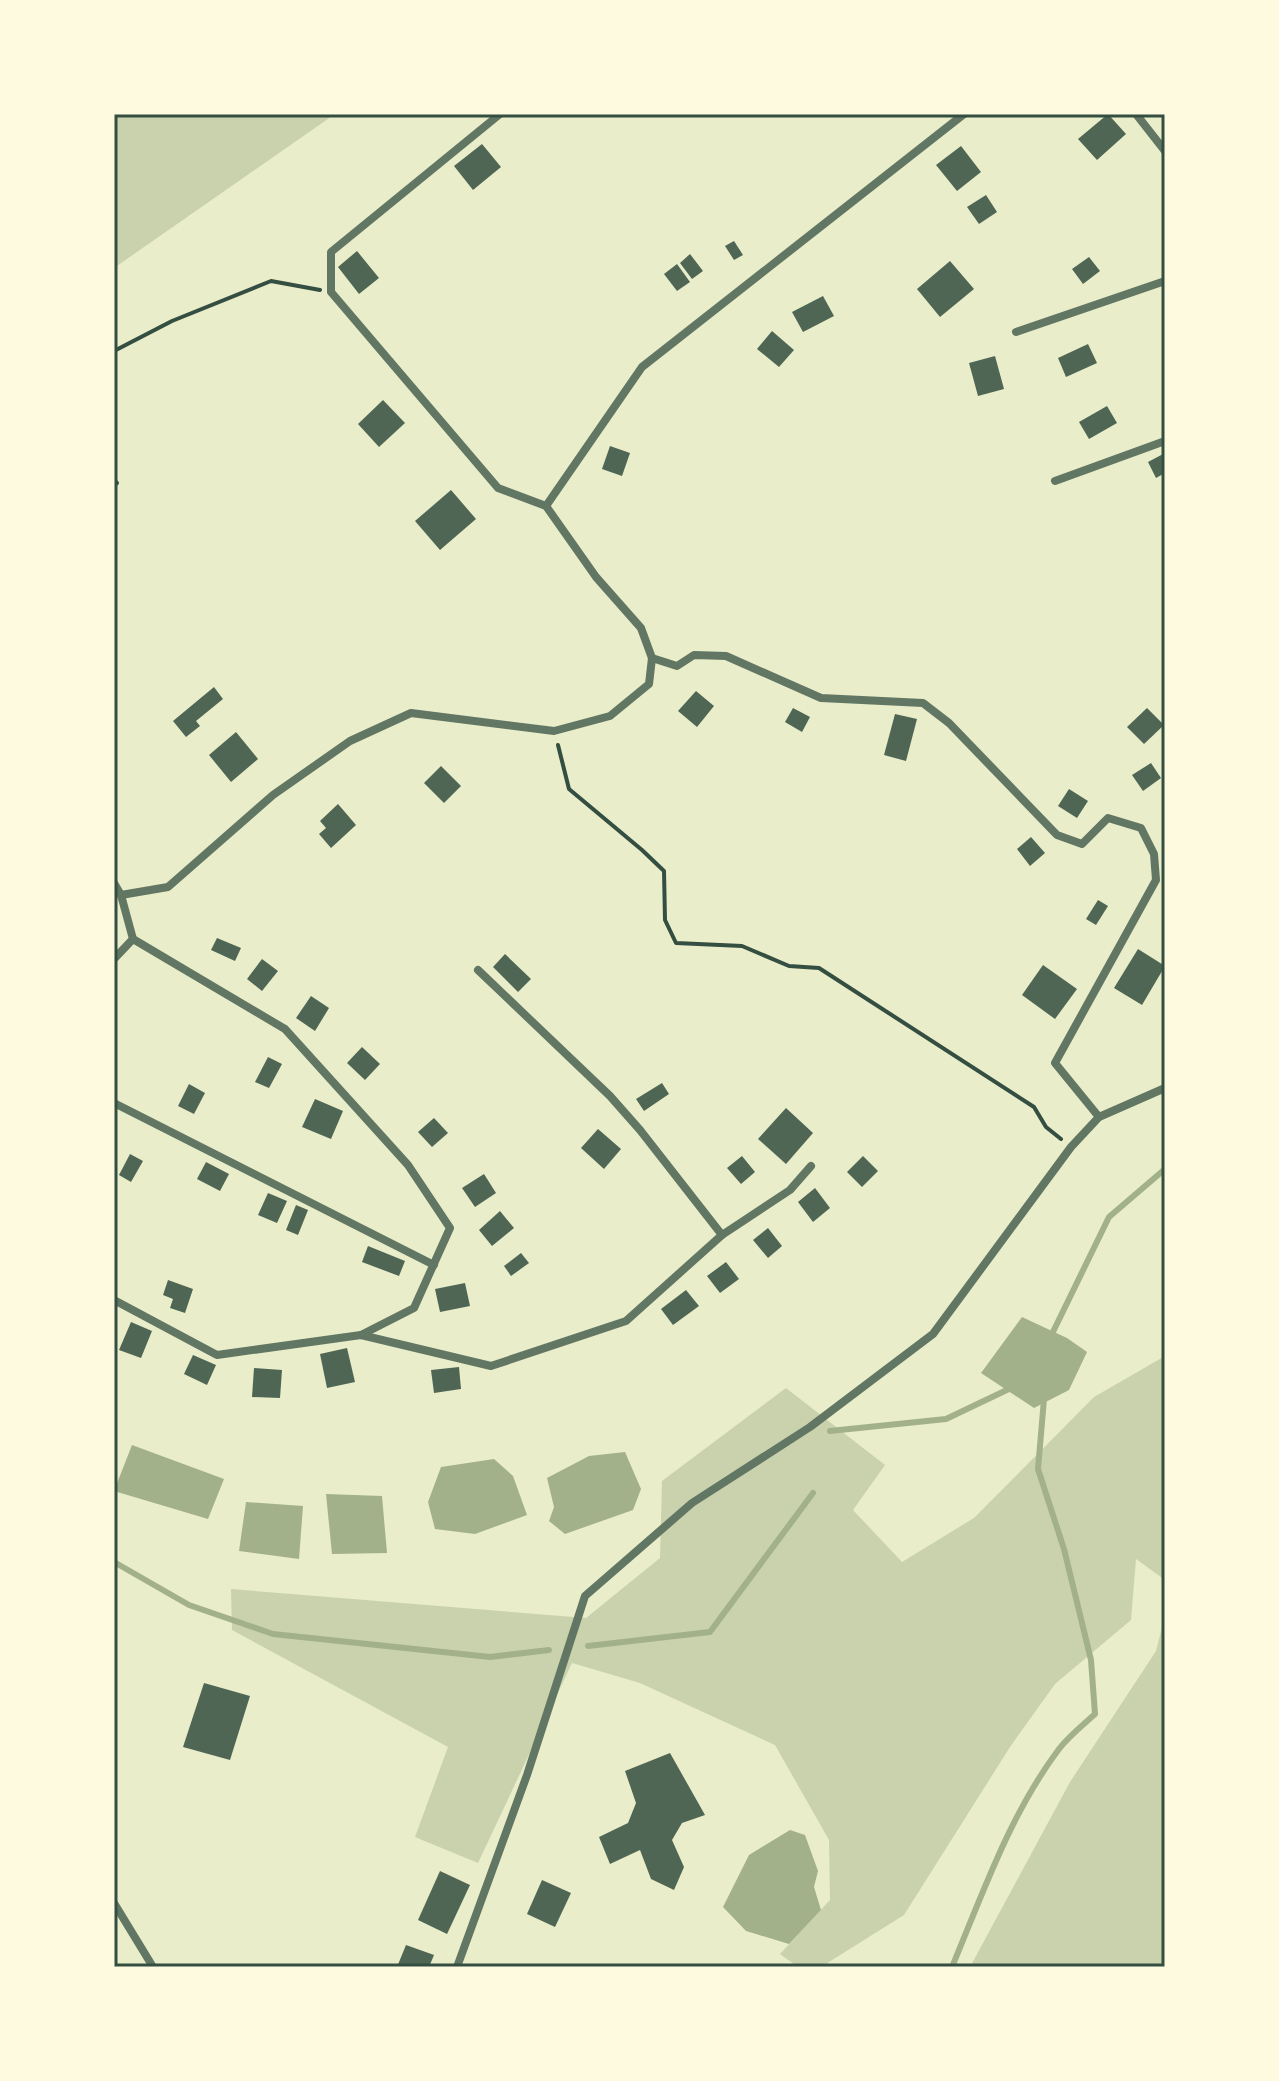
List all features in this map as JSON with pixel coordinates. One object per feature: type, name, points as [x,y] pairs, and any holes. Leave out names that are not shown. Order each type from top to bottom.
[{"type":"street","points":[[121,895],[168,887],[273,795],[350,741],[411,713],[554,731],[610,716],[649,684],[652,658],[641,628],[596,577],[546,506],[498,488],[331,292],[331,252],[500,114]]},
{"type":"street","points":[[546,506],[642,367],[964,114]]},
{"type":"street","points":[[1136,114],[1165,151]]},
{"type":"street","points":[[1016,332],[1165,281]]},
{"type":"street","points":[[1055,481],[1165,441]]},
{"type":"street","points":[[652,658],[677,666],[694,655],[726,656],[821,698],[923,703],[949,723],[1057,835],[1082,844],[1108,818],[1141,828],[1154,854],[1156,880],[1055,1063],[1099,1117]]},
{"type":"street","points":[[114,883],[121,895],[133,939],[285,1029],[408,1165],[450,1228],[414,1308],[361,1335],[217,1355],[114,1300]]},
{"type":"street","points":[[114,959],[133,939]]},
{"type":"street","points":[[478,970],[620,1107],[722,1235]]},
{"type":"street","points":[[457,1967],[527,1775],[585,1596],[692,1503],[810,1427],[933,1334],[1071,1147],[1099,1117],[1165,1088]]},
{"type":"street","points":[[114,1103],[434,1265]]},
{"type":"street","points":[[361,1335],[491,1366],[626,1321],[722,1235],[790,1190],[811,1166]]},
{"type":"street","points":[[114,1903],[153,1967]]},
{"type":"path","points":[[114,351],[172,321],[271,281],[331,292]]},
{"type":"path","points":[[554,731],[569,789],[664,871],[665,920],[676,943],[742,946],[789,966],[819,968],[1034,1107],[1046,1127],[1071,1147]]},
{"type":"shaded area","points":[[114,114],[335,114],[114,268]]},
{"type":"shaded area","points":[[1022,1317],[1067,1338],[1087,1352],[1069,1390],[1034,1408],[981,1373]]},
{"type":"shaded area","points":[[1165,1356],[1165,1580],[1136,1559],[1131,1620],[1055,1684],[1010,1747],[904,1915],[821,1967],[798,1967],[780,1954],[830,1900],[829,1840],[775,1745],[640,1683],[572,1663],[478,1863],[415,1837],[448,1747],[232,1630],[231,1589],[586,1618],[660,1558],[662,1481],[786,1388],[885,1465],[853,1510],[902,1562],[974,1518],[1094,1397]]},
{"type":"shaded area","points":[[132,1445],[224,1479],[208,1519],[114,1491]]},
{"type":"shaded area","points":[[625,1452],[641,1489],[633,1510],[565,1534],[549,1521],[554,1507],[547,1478],[589,1456]]},
{"type":"shaded area","points":[[494,1459],[513,1476],[527,1515],[475,1534],[435,1529],[428,1502],[441,1467]]},
{"type":"shaded area","points":[[326,1494],[382,1496],[387,1553],[332,1554]]},
{"type":"shaded area","points":[[246,1502],[303,1506],[299,1559],[239,1551]]},
{"type":"shaded area","points":[[1165,1616],[1165,1967],[970,1967],[1070,1782],[1156,1651]]},
{"type":"shaded area","points":[[790,1830],[805,1835],[818,1871],[814,1887],[821,1910],[789,1944],[746,1931],[723,1907],[749,1855]]},
{"type":"building","points":[[1108,114],[1126,134],[1097,160],[1078,139]]},
{"type":"building","points":[[482,144],[501,167],[473,190],[454,166]]},
{"type":"building","points":[[961,146],[981,172],[957,191],[936,165]]},
{"type":"building","points":[[986,195],[997,212],[979,224],[967,207]]},
{"type":"building","points":[[734,241],[743,255],[734,260],[725,246]]},
{"type":"building","points":[[357,251],[379,278],[359,294],[338,267]]},
{"type":"building","points":[[690,254],[703,271],[692,279],[680,263]]},
{"type":"building","points":[[1089,257],[1100,271],[1083,284],[1072,269]]},
{"type":"building","points":[[950,261],[974,289],[940,317],[917,289]]},
{"type":"building","points":[[677,264],[690,282],[677,291],[664,274]]},
{"type":"building","points":[[823,296],[834,316],[803,332],[792,312]]},
{"type":"building","points":[[772,331],[794,350],[779,367],[757,349]]},
{"type":"building","points":[[1088,344],[1097,363],[1066,377],[1058,358]]},
{"type":"building","points":[[995,356],[1004,389],[978,396],[969,363]]},
{"type":"building","points":[[383,400],[405,423],[379,447],[358,424]]},
{"type":"building","points":[[1107,406],[1117,423],[1089,439],[1079,422]]},
{"type":"building","points":[[610,446],[630,453],[622,476],[602,469]]},
{"type":"building","points":[[1165,453],[1165,473],[1156,478],[1148,462]]},
{"type":"building","points":[[451,490],[476,519],[440,550],[415,521]]},
{"type":"building","points":[[214,687],[223,699],[196,721],[200,726],[186,737],[173,721]]},
{"type":"building","points":[[696,691],[714,706],[697,727],[678,711]]},
{"type":"building","points":[[793,708],[810,717],[802,732],[785,722]]},
{"type":"building","points":[[1147,708],[1164,725],[1144,744],[1127,727]]},
{"type":"building","points":[[895,714],[917,719],[906,761],[884,755]]},
{"type":"building","points":[[236,732],[258,759],[231,782],[209,755]]},
{"type":"building","points":[[1151,763],[1161,778],[1143,791],[1132,775]]},
{"type":"building","points":[[441,766],[461,786],[444,803],[424,783]]},
{"type":"building","points":[[1069,789],[1088,801],[1077,818],[1058,806]]},
{"type":"building","points":[[338,804],[356,825],[331,848],[319,834],[326,828],[320,821]]},
{"type":"building","points":[[1031,837],[1045,853],[1030,866],[1017,849]]},
{"type":"building","points":[[1098,900],[1108,906],[1096,925],[1086,919]]},
{"type":"building","points":[[217,938],[241,948],[235,961],[211,950]]},
{"type":"building","points":[[1138,949],[1165,966],[1142,1005],[1114,988]]},
{"type":"building","points":[[505,954],[531,979],[518,992],[493,967]]},
{"type":"building","points":[[262,959],[278,971],[262,991],[247,979]]},
{"type":"building","points":[[1043,965],[1077,989],[1055,1019],[1022,995]]},
{"type":"building","points":[[311,996],[329,1008],[315,1031],[296,1018]]},
{"type":"building","points":[[362,1047],[380,1064],[365,1080],[347,1063]]},
{"type":"building","points":[[268,1057],[282,1064],[269,1088],[255,1082]]},
{"type":"building","points":[[662,1083],[669,1094],[644,1111],[636,1099]]},
{"type":"building","points":[[189,1084],[205,1093],[194,1114],[178,1106]]},
{"type":"building","points":[[315,1099],[343,1111],[331,1139],[302,1127]]},
{"type":"building","points":[[786,1108],[813,1133],[786,1164],[758,1139]]},
{"type":"building","points":[[434,1118],[448,1133],[432,1147],[418,1132]]},
{"type":"building","points":[[598,1129],[621,1149],[604,1169],[581,1148]]},
{"type":"building","points":[[130,1154],[143,1161],[131,1182],[119,1175]]},
{"type":"building","points":[[742,1156],[755,1172],[741,1184],[727,1168]]},
{"type":"building","points":[[863,1156],[878,1171],[862,1187],[847,1172]]},
{"type":"building","points":[[206,1162],[229,1174],[220,1191],[197,1179]]},
{"type":"building","points":[[484,1174],[496,1193],[475,1207],[462,1188]]},
{"type":"building","points":[[815,1188],[830,1208],[813,1222],[798,1202]]},
{"type":"building","points":[[268,1193],[287,1201],[277,1223],[258,1215]]},
{"type":"building","points":[[296,1205],[308,1210],[298,1235],[286,1230]]},
{"type":"building","points":[[500,1211],[514,1228],[492,1246],[479,1230]]},
{"type":"building","points":[[768,1228],[782,1246],[768,1258],[753,1240]]},
{"type":"building","points":[[368,1246],[405,1261],[399,1276],[362,1262]]},
{"type":"building","points":[[521,1253],[529,1263],[511,1276],[504,1266]]},
{"type":"building","points":[[726,1262],[739,1279],[720,1293],[707,1276]]},
{"type":"building","points":[[168,1280],[193,1289],[185,1313],[170,1308],[173,1299],[163,1295]]},
{"type":"building","points":[[465,1283],[470,1306],[440,1312],[435,1289]]},
{"type":"building","points":[[686,1290],[699,1306],[673,1325],[661,1309]]},
{"type":"building","points":[[131,1322],[152,1331],[141,1358],[119,1350]]},
{"type":"building","points":[[347,1348],[355,1382],[327,1388],[320,1354]]},
{"type":"building","points":[[193,1355],[216,1365],[207,1385],[184,1374]]},
{"type":"building","points":[[459,1367],[461,1389],[434,1393],[431,1370]]},
{"type":"building","points":[[254,1368],[282,1370],[280,1398],[252,1397]]},
{"type":"building","points":[[204,1683],[250,1696],[230,1760],[183,1747]]},
{"type":"building","points":[[670,1753],[705,1815],[682,1823],[672,1840],[684,1867],[674,1890],[651,1879],[640,1850],[610,1864],[599,1837],[628,1823],[636,1803],[625,1771]]},
{"type":"building","points":[[440,1871],[470,1885],[447,1934],[418,1920]]},
{"type":"building","points":[[542,1880],[571,1893],[555,1927],[527,1914]]},
{"type":"building","points":[[406,1945],[434,1955],[429,1967],[397,1967]]},
{"type":"waterway","points":[[1051,1336],[1109,1217],[1165,1169]]},
{"type":"waterway","points":[[830,1431],[946,1419],[1011,1388]]},
{"type":"waterway","points":[[952,1967],[999,1855],[1026,1800],[1059,1749],[1095,1714],[1091,1660],[1064,1549],[1038,1469],[1044,1399]]},
{"type":"waterway","points":[[588,1646],[710,1632],[813,1493]]},
{"type":"waterway","points":[[114,1562],[189,1605],[273,1634],[490,1657],[549,1650]]}]
